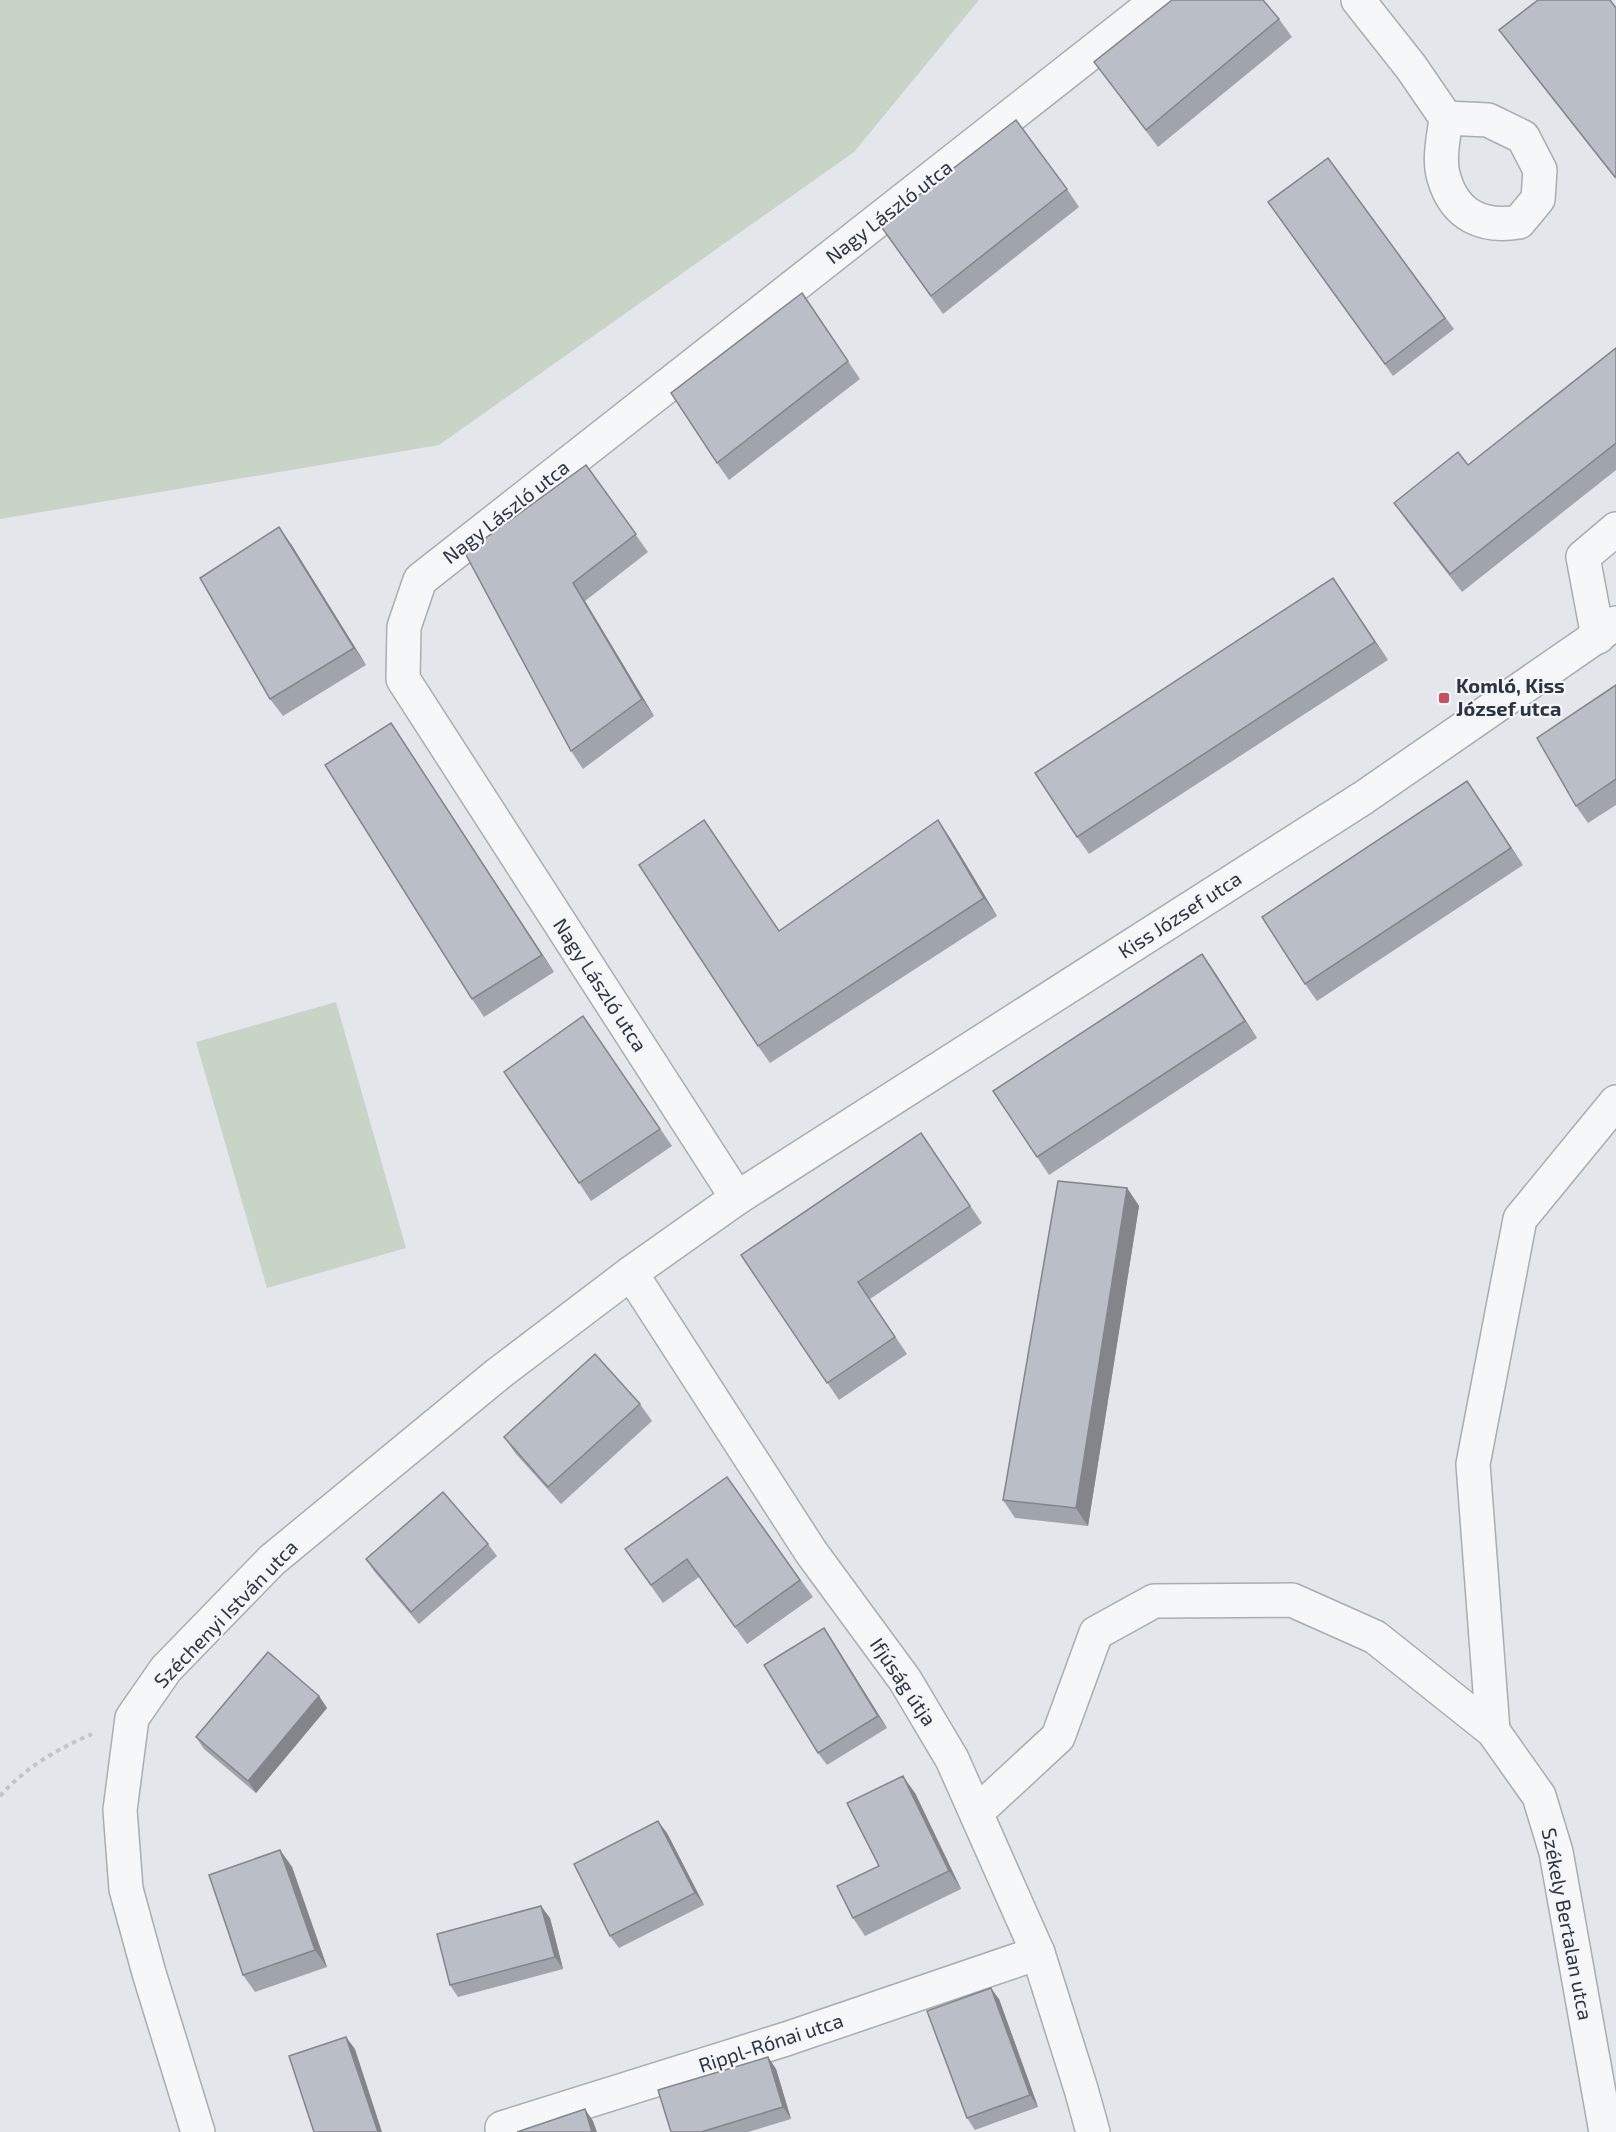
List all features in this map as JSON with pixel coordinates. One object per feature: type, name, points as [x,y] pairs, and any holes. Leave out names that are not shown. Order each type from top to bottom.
[{"type":"street","name":"Nagy László utca","points":[[737,1198],[403,679],[404,627],[420,580],[1158,0]]},
{"type":"street","points":[[1358,0],[1411,67],[1446,118]]},
{"type":"street","points":[[1607,630],[1583,557],[1616,530]]},
{"type":"street","name":"Kiss József utca","points":[[631,1273],[737,1198],[1363,798],[1607,630]]},
{"type":"street","points":[[1493,1731],[1473,1464],[1520,1219],[1616,1102]]},
{"type":"street","name":"Széchenyi István utca","points":[[198,2132],[149,1973],[126,1889],[120,1810],[132,1718],[166,1669],[272,1560],[498,1374],[631,1273]]},
{"type":"street","name":"Ifjúság útja","points":[[631,1273],[811,1552],[905,1680],[952,1759],[1038,1953],[1093,2132]]},
{"type":"street","points":[[977,1812],[1058,1737],[1096,1633],[1154,1601],[1292,1600],[1375,1637],[1493,1731]]},
{"type":"street","name":"Székely Bertalan utca","points":[[1493,1731],[1539,1796],[1556,1852],[1606,2132]]},
{"type":"street","name":"Rippl-Rónai utca","points":[[502,2128],[786,2039],[1038,1953]]},
{"type":"path","points":[[0,1796],[18,1775],[68,1744],[132,1718]]},
{"type":"green space","points":[[0,0],[979,0],[854,152],[439,445],[0,519]]},
{"type":"green space","points":[[336,1002],[406,1248],[267,1288],[196,1042]]},
{"type":"building","points":[[1172,0],[1263,0],[1279,19],[1146,130],[1094,62]]},
{"type":"building","points":[[1538,0],[1610,0],[1616,8],[1615,177],[1499,30]]},
{"type":"building","points":[[1016,120],[1067,189],[931,296],[880,225]]},
{"type":"building","points":[[1328,158],[1445,318],[1385,364],[1268,202]]},
{"type":"building","points":[[802,293],[848,361],[717,463],[671,393]]},
{"type":"building","points":[[1616,348],[1616,443],[1450,574],[1394,503],[1458,452],[1468,465]]},
{"type":"building","points":[[586,465],[636,534],[573,583],[642,699],[571,751],[465,553]]},
{"type":"building","points":[[279,527],[354,648],[270,699],[200,578]]},
{"type":"building","points":[[1333,578],[1375,642],[1077,837],[1035,773]]},
{"type":"building","points":[[1616,685],[1616,779],[1576,806],[1537,738]]},
{"type":"building","points":[[391,723],[542,955],[472,999],[325,765]]},
{"type":"building","points":[[1467,781],[1511,848],[1305,984],[1262,917]]},
{"type":"building","points":[[704,820],[779,931],[938,820],[984,898],[758,1046],[639,865]]},
{"type":"building","points":[[1202,954],[1245,1021],[1037,1157],[993,1091]]},
{"type":"building","points":[[583,1016],[660,1129],[579,1183],[504,1072]]},
{"type":"building","points":[[921,1133],[970,1206],[858,1282],[895,1337],[827,1383],[741,1255]]},
{"type":"building","points":[[1058,1181],[1127,1188],[1076,1508],[1003,1500]]},
{"type":"building","points":[[595,1354],[640,1404],[548,1487],[504,1437]]},
{"type":"building","points":[[727,1477],[800,1580],[735,1627],[687,1559],[651,1585],[625,1549]]},
{"type":"building","points":[[443,1492],[488,1544],[411,1612],[366,1559]]},
{"type":"building","points":[[824,1628],[878,1716],[818,1753],[764,1665]]},
{"type":"building","points":[[268,1652],[319,1696],[248,1781],[196,1737]]},
{"type":"building","points":[[903,1776],[949,1871],[853,1918],[837,1886],[879,1866],[847,1803]]},
{"type":"building","points":[[658,1821],[695,1893],[610,1936],[574,1864]]},
{"type":"building","points":[[280,1850],[315,1950],[243,1975],[209,1875]]},
{"type":"building","points":[[541,1906],[555,1957],[450,1985],[437,1934]]},
{"type":"building","points":[[991,1988],[1030,2095],[967,2118],[927,2011]]},
{"type":"building","points":[[346,2037],[378,2132],[314,2132],[289,2056]]},
{"type":"building","points":[[768,2057],[783,2107],[701,2132],[671,2132],[658,2090]]},
{"type":"building","points":[[585,2109],[592,2132],[517,2132]]},
{"type":"place","name":"Komló, Kiss József utca","points":[[1444,698]]}]
